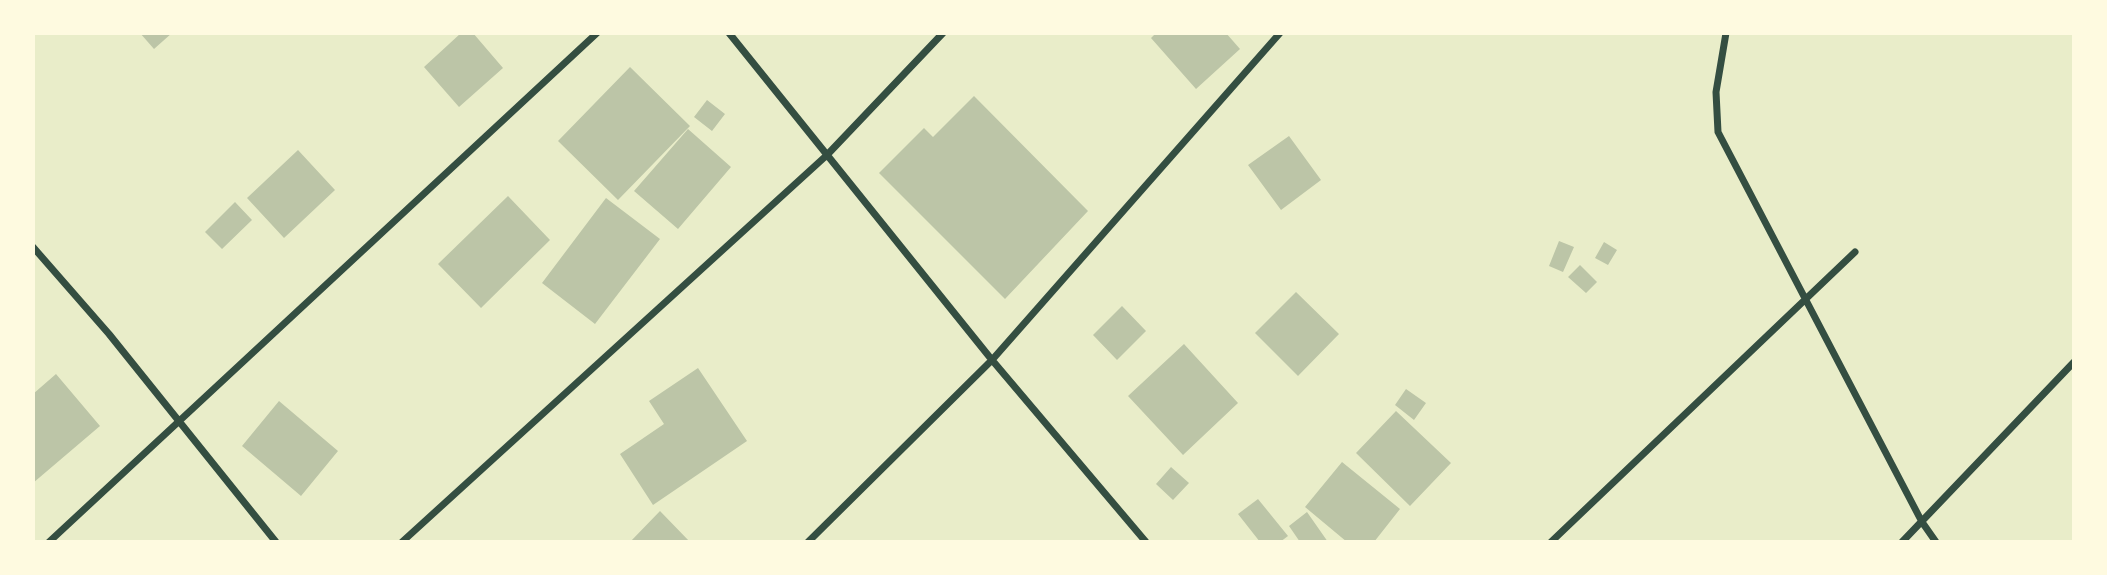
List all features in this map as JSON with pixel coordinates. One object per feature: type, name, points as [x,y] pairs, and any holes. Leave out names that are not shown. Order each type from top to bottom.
[{"type":"street","points":[[49,542],[597,33]]},
{"type":"street","points":[[729,33],[992,359],[1146,542]]},
{"type":"street","points":[[402,542],[828,155],[943,33]]},
{"type":"street","points":[[808,542],[992,359],[1280,33]]},
{"type":"street","points":[[1726,33],[1716,92],[1717,132],[1922,522],[1936,542]]},
{"type":"street","points":[[33,247],[109,334],[276,542]]},
{"type":"street","points":[[1550,542],[1855,252]]},
{"type":"street","points":[[1902,542],[2074,362]]},
{"type":"building","points":[[140,33],[172,33],[154,49]]},
{"type":"building","points":[[461,33],[473,33],[503,68],[459,107],[424,67]]},
{"type":"building","points":[[1156,33],[1226,33],[1240,49],[1196,89],[1151,38]]},
{"type":"building","points":[[630,67],[690,126],[618,200],[558,141]]},
{"type":"building","points":[[974,96],[1088,211],[1005,299],[879,173],[924,128],[933,137]]},
{"type":"building","points":[[707,100],[725,114],[712,131],[694,117]]},
{"type":"building","points":[[688,129],[731,167],[678,229],[634,191]]},
{"type":"building","points":[[1289,136],[1321,180],[1281,210],[1248,165]]},
{"type":"building","points":[[298,150],[335,190],[284,238],[247,198]]},
{"type":"building","points":[[508,196],[550,240],[481,308],[438,264]]},
{"type":"building","points":[[606,198],[660,239],[595,324],[542,283]]},
{"type":"building","points":[[235,202],[252,220],[222,249],[205,232]]},
{"type":"building","points":[[1559,241],[1574,247],[1563,272],[1549,266]]},
{"type":"building","points":[[1604,242],[1617,250],[1608,265],[1595,258]]},
{"type":"building","points":[[1580,265],[1597,282],[1586,293],[1568,277]]},
{"type":"building","points":[[1296,292],[1339,334],[1298,376],[1255,333]]},
{"type":"building","points":[[1122,306],[1146,331],[1117,360],[1093,335]]},
{"type":"building","points":[[1184,344],[1238,403],[1183,455],[1128,396]]},
{"type":"building","points":[[698,368],[747,441],[653,505],[620,454],[664,424],[649,401]]},
{"type":"building","points":[[56,374],[100,426],[33,483],[33,394]]},
{"type":"building","points":[[1406,389],[1426,403],[1414,420],[1395,405]]},
{"type":"building","points":[[279,401],[338,451],[301,496],[242,446]]},
{"type":"building","points":[[1396,411],[1451,463],[1410,506],[1356,453]]},
{"type":"building","points":[[1342,462],[1400,509],[1374,542],[1347,542],[1305,507]]},
{"type":"building","points":[[1171,467],[1189,483],[1173,500],[1156,484]]},
{"type":"building","points":[[1258,499],[1288,536],[1280,542],[1260,542],[1238,514]]},
{"type":"building","points":[[660,511],[690,542],[630,542]]},
{"type":"building","points":[[1307,512],[1328,542],[1300,542],[1289,526]]}]
